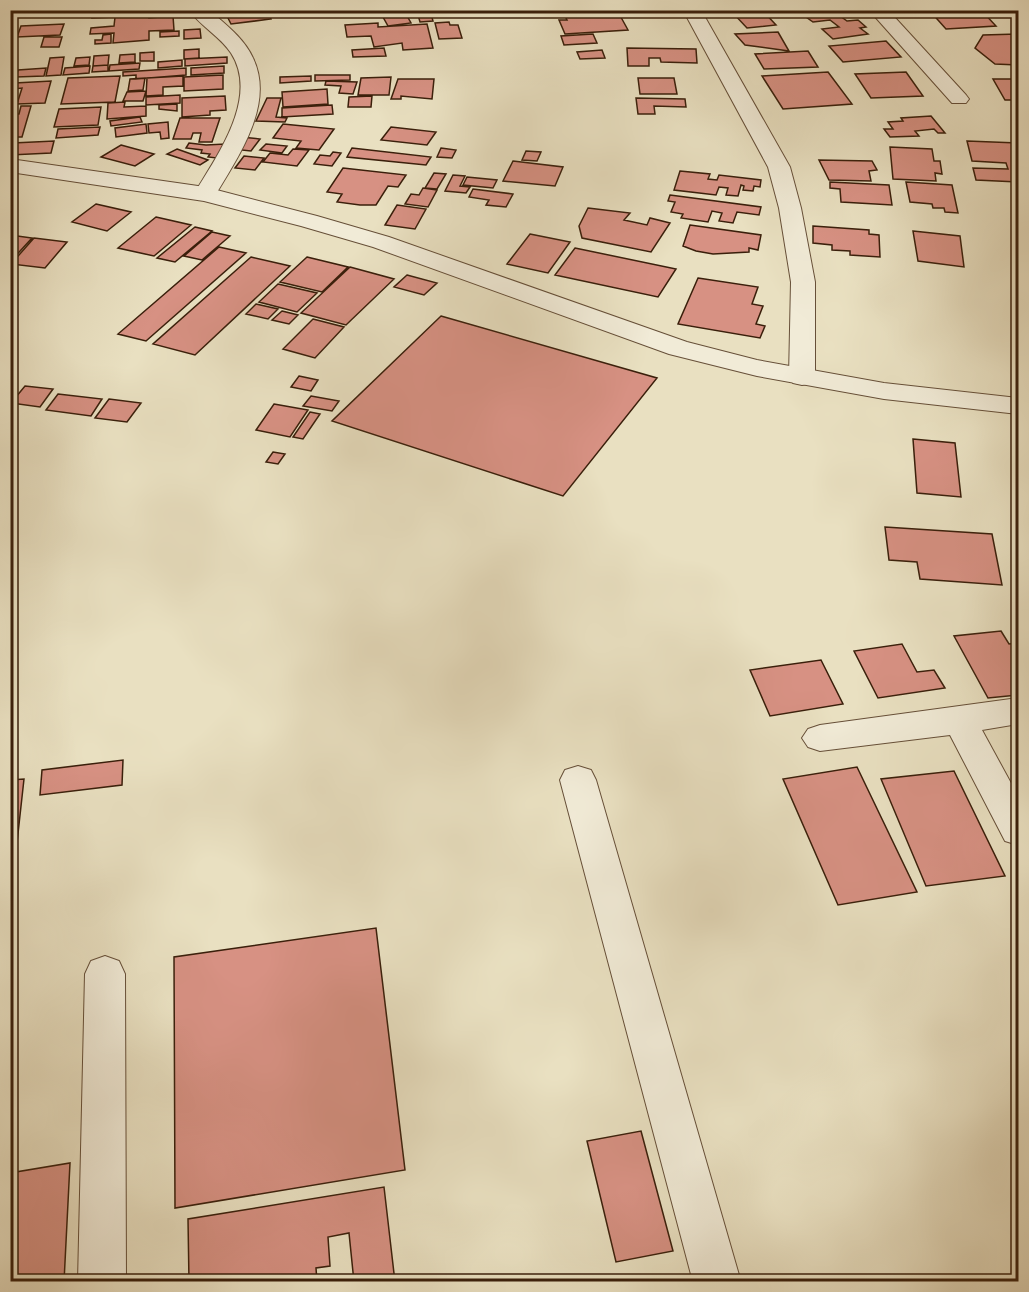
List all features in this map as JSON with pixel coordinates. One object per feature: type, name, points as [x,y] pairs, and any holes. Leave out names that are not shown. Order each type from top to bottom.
[{"type":"street","points":[[198,10],[220,30],[242,56],[250,77],[250,101],[232,147],[205,194]]},
{"type":"street","points":[[692,10],[779,167],[790,208],[803,282],[802,377]]},
{"type":"street","points":[[878,10],[959,99]]},
{"type":"street","points":[[10,165],[205,194],[381,242],[678,348],[802,377],[884,391],[1018,406]]},
{"type":"street","points":[[820,738],[960,721],[1018,711]]},
{"type":"street","points":[[960,721],[1018,830]]},
{"type":"street","points":[[578,780],[717,1281]]},
{"type":"street","points":[[102,1281],[105,974]]},
{"type":"building","points":[[150,10],[149,18],[173,16],[174,30],[149,31],[149,40],[113,43],[114,33],[90,34],[91,28],[114,26],[115,17],[92,18],[93,12]]},
{"type":"building","points":[[160,10],[185,10],[185,15],[159,17]]},
{"type":"building","points":[[224,10],[266,10],[271,19],[231,24]]},
{"type":"building","points":[[344,10],[347,15],[330,17],[327,12]]},
{"type":"building","points":[[351,10],[397,10],[398,11],[355,16]]},
{"type":"building","points":[[617,10],[628,30],[565,34],[559,20],[567,20],[563,12]]},
{"type":"building","points":[[762,10],[776,25],[747,28],[732,12]]},
{"type":"building","points":[[929,10],[981,10],[996,26],[946,29]]},
{"type":"building","points":[[836,13],[847,21],[858,20],[866,27],[860,28],[868,34],[833,39],[822,29],[839,27],[830,20],[813,22],[806,17]]},
{"type":"building","points":[[406,14],[411,23],[388,26],[383,17]]},
{"type":"building","points":[[431,14],[433,21],[420,22],[418,15]]},
{"type":"building","points":[[449,22],[450,25],[458,25],[462,38],[439,39],[435,23]]},
{"type":"building","points":[[378,23],[378,27],[427,24],[433,48],[403,50],[402,43],[374,47],[371,36],[347,37],[345,25]]},
{"type":"building","points":[[64,24],[60,35],[17,37],[21,26]]},
{"type":"building","points":[[200,29],[201,38],[184,39],[184,30]]},
{"type":"building","points":[[179,31],[179,36],[160,37],[160,32]]},
{"type":"building","points":[[778,32],[789,51],[745,45],[735,34]]},
{"type":"building","points":[[111,34],[111,43],[95,44],[95,40],[102,40],[103,35]]},
{"type":"building","points":[[593,34],[597,43],[564,45],[561,36]]},
{"type":"building","points":[[1018,34],[1018,65],[995,64],[975,48],[983,35]]},
{"type":"building","points":[[44,37],[62,37],[59,47],[41,47]]},
{"type":"building","points":[[886,41],[901,57],[843,62],[829,46]]},
{"type":"building","points":[[384,48],[386,56],[353,57],[352,50]]},
{"type":"building","points":[[627,48],[696,49],[697,63],[661,62],[660,58],[649,58],[649,66],[628,66]]},
{"type":"building","points":[[199,49],[199,58],[184,59],[184,50]]},
{"type":"building","points":[[602,50],[605,58],[580,59],[577,52]]},
{"type":"building","points":[[808,51],[818,67],[764,69],[755,54]]},
{"type":"building","points":[[154,52],[154,61],[140,61],[140,53]]},
{"type":"building","points":[[135,54],[135,62],[119,63],[120,55]]},
{"type":"building","points":[[109,55],[108,65],[93,66],[94,56]]},
{"type":"building","points":[[64,57],[61,75],[46,76],[50,58]]},
{"type":"building","points":[[90,57],[89,65],[74,66],[76,58]]},
{"type":"building","points":[[227,57],[227,63],[185,66],[185,59]]},
{"type":"building","points":[[182,60],[182,66],[158,68],[158,62]]},
{"type":"building","points":[[140,63],[139,69],[109,71],[110,65]]},
{"type":"building","points":[[108,65],[108,71],[92,72],[93,66]]},
{"type":"building","points":[[90,66],[89,73],[63,75],[65,68]]},
{"type":"building","points":[[224,66],[224,73],[191,75],[191,68]]},
{"type":"building","points":[[46,68],[44,76],[16,77],[18,70]]},
{"type":"building","points":[[186,68],[186,75],[136,79],[136,75],[123,76],[123,72]]},
{"type":"building","points":[[828,72],[852,104],[783,109],[762,76]]},
{"type":"building","points":[[906,72],[923,96],[871,98],[855,74]]},
{"type":"building","points":[[223,75],[223,89],[184,91],[184,77]]},
{"type":"building","points":[[315,75],[350,75],[350,80],[315,81]]},
{"type":"building","points":[[120,76],[115,102],[61,104],[68,78]]},
{"type":"building","points":[[183,76],[183,86],[163,87],[163,95],[146,96],[147,78]]},
{"type":"building","points":[[311,76],[311,81],[280,83],[280,77]]},
{"type":"building","points":[[391,77],[389,95],[358,95],[361,78]]},
{"type":"building","points":[[145,78],[143,90],[128,91],[130,79]]},
{"type":"building","points":[[638,78],[674,78],[677,94],[640,94]]},
{"type":"building","points":[[398,79],[434,79],[432,99],[401,96],[401,99],[391,99]]},
{"type":"building","points":[[993,79],[1018,79],[1018,100],[1005,100]]},
{"type":"building","points":[[51,81],[45,103],[17,104],[22,88],[13,89],[15,83]]},
{"type":"building","points":[[326,81],[357,82],[353,94],[339,93],[341,86],[325,85]]},
{"type":"building","points":[[327,89],[328,104],[283,107],[282,92]]},
{"type":"building","points":[[146,91],[143,101],[123,101],[127,92]]},
{"type":"building","points":[[180,95],[180,103],[146,105],[146,97]]},
{"type":"building","points":[[225,96],[226,110],[210,111],[210,115],[182,117],[182,98]]},
{"type":"building","points":[[372,96],[371,107],[348,107],[349,97]]},
{"type":"building","points":[[267,98],[281,98],[276,117],[287,118],[285,122],[256,121]]},
{"type":"building","points":[[636,98],[685,99],[686,107],[654,106],[655,114],[638,114]]},
{"type":"building","points":[[125,102],[124,107],[146,106],[146,116],[107,119],[108,103]]},
{"type":"building","points":[[177,104],[177,111],[159,109],[159,105]]},
{"type":"building","points":[[332,105],[333,114],[282,117],[282,108]]},
{"type":"building","points":[[21,106],[31,106],[22,137],[10,137],[10,114],[19,114]]},
{"type":"building","points":[[101,107],[98,125],[54,127],[59,109]]},
{"type":"building","points":[[931,116],[945,133],[938,133],[934,129],[915,131],[919,136],[890,137],[884,129],[893,129],[888,122],[903,121],[901,118]]},
{"type":"building","points":[[140,117],[142,122],[111,126],[110,121]]},
{"type":"building","points":[[180,118],[220,118],[212,142],[199,142],[201,133],[193,133],[191,139],[173,139]]},
{"type":"building","points":[[168,122],[169,138],[161,139],[160,132],[149,133],[148,124]]},
{"type":"building","points":[[146,124],[147,133],[116,137],[115,128]]},
{"type":"building","points":[[283,124],[334,129],[319,150],[296,148],[301,141],[273,138]]},
{"type":"building","points":[[100,127],[98,135],[56,138],[58,129]]},
{"type":"building","points":[[391,127],[436,132],[427,145],[381,140]]},
{"type":"building","points":[[241,137],[260,139],[251,151],[232,149]]},
{"type":"building","points":[[54,141],[51,153],[10,155],[13,143]]},
{"type":"building","points":[[967,141],[1018,143],[1018,182],[976,180],[973,168],[1008,169],[1006,163],[972,161]]},
{"type":"building","points":[[189,143],[225,144],[217,158],[208,157],[210,154],[201,153],[202,150],[186,148]]},
{"type":"building","points":[[266,144],[287,146],[282,153],[260,150]]},
{"type":"building","points":[[121,145],[154,154],[135,166],[101,157]]},
{"type":"building","points":[[890,147],[932,149],[934,161],[940,161],[942,174],[935,173],[936,181],[893,179]]},
{"type":"building","points":[[352,148],[431,157],[426,165],[347,157]]},
{"type":"building","points":[[441,148],[456,150],[452,158],[437,157]]},
{"type":"building","points":[[177,149],[208,160],[200,165],[167,154]]},
{"type":"building","points":[[293,149],[309,150],[297,166],[263,162],[270,153],[288,155]]},
{"type":"building","points":[[526,151],[541,152],[537,161],[522,160]]},
{"type":"building","points":[[333,152],[341,153],[332,166],[314,164],[320,155],[330,156]]},
{"type":"building","points":[[244,156],[264,158],[255,170],[235,168]]},
{"type":"building","points":[[819,160],[872,161],[877,170],[869,171],[871,181],[829,180]]},
{"type":"building","points":[[513,161],[563,167],[555,186],[503,181]]},
{"type":"building","points":[[343,168],[406,175],[398,187],[388,186],[376,205],[360,205],[337,202],[342,194],[327,192]]},
{"type":"building","points":[[680,171],[710,174],[708,179],[717,180],[719,175],[761,180],[760,187],[754,186],[753,191],[743,190],[744,186],[741,185],[738,196],[726,195],[728,188],[719,187],[716,195],[674,190]]},
{"type":"building","points":[[434,173],[446,174],[437,189],[425,188]]},
{"type":"building","points":[[453,175],[465,176],[460,186],[470,187],[466,193],[445,191]]},
{"type":"building","points":[[467,177],[497,180],[493,188],[463,185]]},
{"type":"building","points":[[830,182],[889,185],[892,205],[841,202],[840,189],[830,188]]},
{"type":"building","points":[[906,182],[952,185],[958,213],[945,212],[944,208],[933,208],[932,204],[910,202]]},
{"type":"building","points":[[423,188],[437,190],[428,207],[405,204],[411,194],[419,195]]},
{"type":"building","points":[[473,189],[513,194],[506,207],[486,205],[489,200],[469,197]]},
{"type":"building","points":[[670,195],[761,207],[759,215],[737,212],[733,223],[719,221],[722,213],[712,211],[708,222],[681,218],[683,214],[671,212],[675,202],[668,201]]},
{"type":"building","points":[[96,204],[131,212],[107,231],[72,222]]},
{"type":"building","points":[[397,205],[426,209],[415,229],[385,225]]},
{"type":"building","points":[[588,208],[630,213],[624,220],[647,225],[650,218],[670,223],[651,252],[582,238],[579,226]]},
{"type":"building","points":[[156,217],[191,225],[154,256],[118,248]]},
{"type":"building","points":[[690,225],[761,235],[758,250],[749,248],[749,252],[713,254],[696,251],[683,246]]},
{"type":"building","points":[[813,226],[869,230],[869,234],[879,235],[880,257],[850,255],[850,251],[832,250],[832,245],[813,243]]},
{"type":"building","points":[[195,227],[212,231],[175,262],[157,258]]},
{"type":"building","points":[[913,231],[960,236],[964,267],[918,261]]},
{"type":"building","points":[[212,232],[230,236],[202,260],[184,256]]},
{"type":"building","points":[[530,234],[570,242],[548,273],[507,264]]},
{"type":"building","points":[[10,235],[32,238],[10,262]]},
{"type":"building","points":[[34,238],[67,242],[45,268],[11,264]]},
{"type":"building","points":[[219,247],[246,253],[146,341],[118,334]]},
{"type":"building","points":[[575,248],[676,269],[658,297],[555,275]]},
{"type":"building","points":[[251,257],[290,266],[195,355],[153,344]]},
{"type":"building","points":[[307,257],[348,267],[322,292],[280,282]]},
{"type":"building","points":[[350,267],[394,279],[346,325],[301,313]]},
{"type":"building","points":[[407,275],[437,283],[424,295],[394,287]]},
{"type":"building","points":[[698,278],[758,287],[752,304],[763,306],[756,324],[765,326],[760,338],[678,324]]},
{"type":"building","points":[[278,284],[317,293],[297,312],[259,302]]},
{"type":"building","points":[[256,304],[278,309],[268,319],[246,314]]},
{"type":"building","points":[[282,311],[298,315],[289,324],[272,320]]},
{"type":"building","points":[[441,316],[657,378],[563,496],[332,421]]},
{"type":"building","points":[[313,319],[344,327],[315,358],[283,349]]},
{"type":"building","points":[[299,376],[318,380],[311,391],[291,387]]},
{"type":"building","points":[[25,386],[53,389],[40,407],[11,403]]},
{"type":"building","points":[[58,394],[102,399],[91,416],[46,410]]},
{"type":"building","points":[[311,396],[339,401],[332,411],[303,406]]},
{"type":"building","points":[[109,399],[141,403],[127,422],[95,418]]},
{"type":"building","points":[[274,404],[308,410],[290,437],[256,430]]},
{"type":"building","points":[[310,412],[320,414],[303,439],[293,437]]},
{"type":"building","points":[[913,439],[955,443],[961,497],[917,493]]},
{"type":"building","points":[[273,452],[285,454],[278,464],[266,462]]},
{"type":"building","points":[[885,527],[992,534],[1002,585],[920,579],[917,562],[889,560]]},
{"type":"building","points":[[1001,631],[1009,644],[1018,643],[1018,695],[988,698],[954,636]]},
{"type":"building","points":[[902,644],[917,672],[934,670],[945,688],[878,698],[854,651]]},
{"type":"building","points":[[821,660],[843,704],[770,716],[750,670]]},
{"type":"building","points":[[123,760],[122,785],[40,795],[42,770]]},
{"type":"building","points":[[857,767],[917,892],[838,905],[783,779]]},
{"type":"building","points":[[954,771],[1005,876],[926,886],[881,779]]},
{"type":"building","points":[[24,779],[10,906],[10,780]]},
{"type":"building","points":[[376,928],[405,1170],[175,1208],[174,957]]},
{"type":"building","points":[[641,1131],[673,1251],[616,1262],[587,1141]]},
{"type":"building","points":[[70,1163],[64,1282],[10,1282],[10,1173]]},
{"type":"building","points":[[384,1187],[395,1282],[354,1282],[349,1233],[328,1237],[330,1266],[316,1268],[317,1282],[189,1282],[188,1219]]}]
